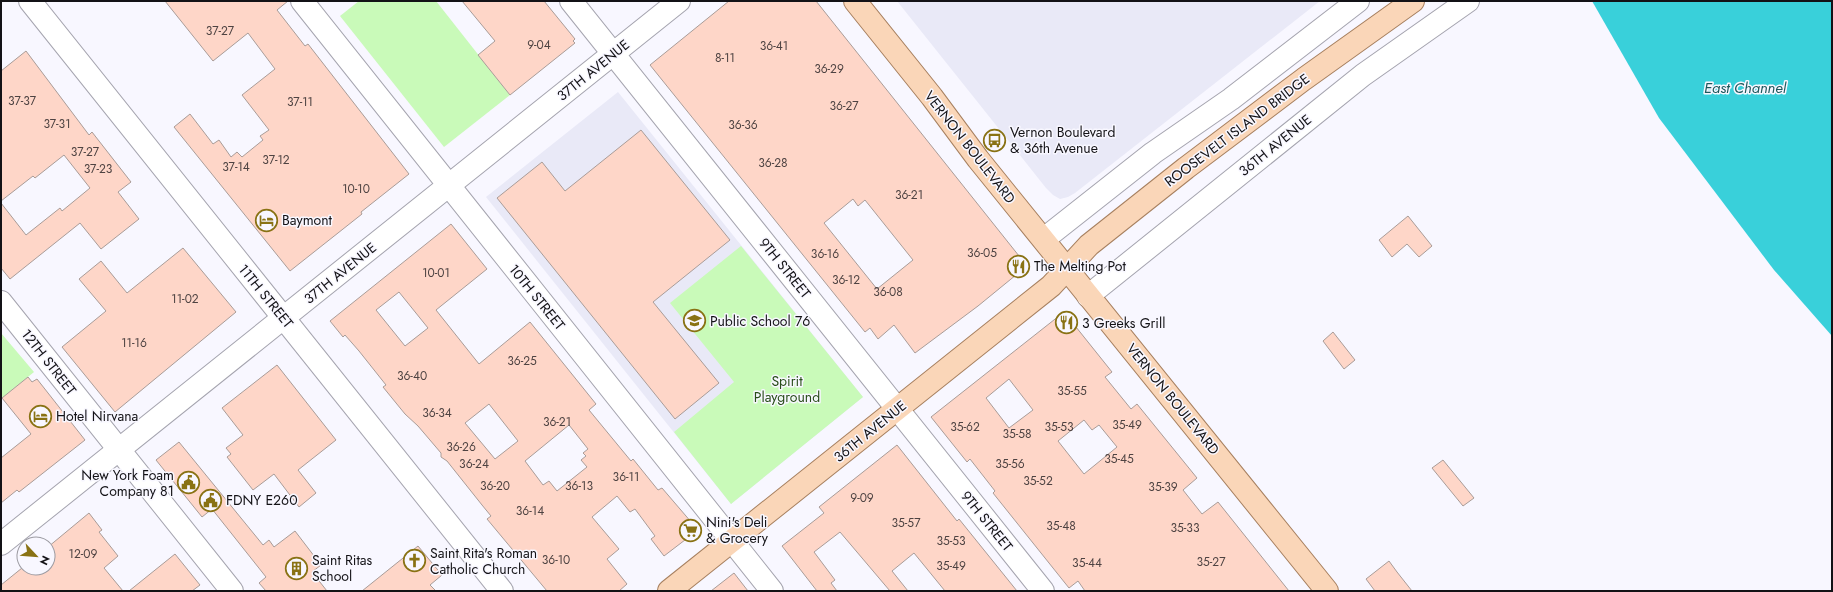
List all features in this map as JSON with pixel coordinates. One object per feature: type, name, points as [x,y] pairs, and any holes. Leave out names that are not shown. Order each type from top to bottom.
[{"type":"main road","name":"VERNON BOULEVARD","points":[[855,1],[932,97],[978,159],[1068,268],[1088,296],[1327,591]]},
{"type":"main road","name":"ROOSEVELT ISLAND BRIDGE","points":[[1068,268],[1089,246],[1186,168],[1304,79],[1407,5]]},
{"type":"main road","name":"36TH AVENUE","points":[[670,591],[1051,286],[1068,268]]},
{"type":"street","name":"11TH STREET","points":[[30,1],[502,591]]},
{"type":"street","name":"10TH STREET","points":[[302,1],[772,591]]},
{"type":"street","name":"9TH STREET","points":[[571,1],[1043,591]]},
{"type":"street","name":"37TH AVENUE","points":[[1,544],[679,1]]},
{"type":"street","points":[[1044,240],[1153,153],[1231,98],[1358,1]]},
{"type":"street","name":"36TH AVENUE","points":[[1088,296],[1363,75],[1468,1]]},
{"type":"street","name":"12TH STREET","points":[[1,302],[232,591]]},
{"type":"shaded area","points":[[897,1],[1320,1],[1075,193],[1060,199],[1046,188]]},
{"type":"shaded area","name":"Public School 76","points":[[618,92],[863,397],[731,504],[486,197]]},
{"type":"green space","points":[[359,1],[436,1],[510,95],[444,147],[340,16]]},
{"type":"green space","name":"Spirit Playground","points":[[741,246],[863,397],[731,504],[674,432],[734,382],[670,303]]},
{"type":"green space","points":[[1,333],[34,372],[1,399]]},
{"type":"water","name":"East Channel","points":[[1592,1],[1832,1],[1832,336],[1774,270],[1659,118]]},
{"type":"building","points":[[165,1],[288,1],[277,10],[305,46],[308,44],[409,174],[361,212],[362,214],[290,271],[174,127],[190,114],[213,144],[219,140],[231,157],[237,152],[242,157],[263,140],[260,136],[269,130],[242,95],[275,69],[248,33],[213,61]]},
{"type":"building","points":[[462,1],[544,1],[575,39],[573,41],[575,43],[510,95],[478,55],[495,41]]},
{"type":"building","points":[[729,1],[816,1],[1027,266],[978,306],[915,353],[894,325],[878,339],[870,328],[865,332],[650,65]],"holes":[[[853,199],[858,206],[865,200],[913,260],[877,289],[824,223]]]},
{"type":"building","points":[[26,51],[89,135],[92,132],[131,182],[118,192],[139,219],[101,249],[80,223],[10,279],[1,268],[1,203],[26,235],[60,208],[62,211],[90,188],[64,155],[35,178],[33,176],[1,201],[1,71]]},
{"type":"building","points":[[641,130],[730,240],[653,302],[719,383],[675,419],[497,198],[542,162],[565,191]]},
{"type":"building","points":[[1408,216],[1432,246],[1419,257],[1407,244],[1392,257],[1379,240]]},
{"type":"building","points":[[451,224],[487,269],[436,310],[479,364],[530,322],[596,404],[589,410],[631,461],[633,459],[658,490],[662,488],[698,530],[664,556],[651,539],[655,536],[635,509],[630,512],[617,496],[592,517],[619,549],[607,559],[627,584],[619,591],[547,591],[487,519],[491,516],[447,461],[441,457],[441,453],[418,426],[405,414],[383,387],[386,385],[359,351],[345,335],[343,337],[330,321]],"holes":[[[399,292],[428,328],[405,346],[376,310]],[[489,404],[518,441],[495,459],[465,423]],[[569,425],[588,449],[583,453],[586,456],[581,460],[587,467],[557,491],[549,481],[543,485],[525,461]]]},
{"type":"building","points":[[183,248],[236,312],[115,412],[62,347],[106,311],[79,279],[101,261],[127,293]]},
{"type":"building","points":[[1064,312],[1112,372],[1105,377],[1131,409],[1137,404],[1197,478],[1183,490],[1202,514],[1218,502],[1289,591],[1085,591],[1078,581],[1069,588],[993,493],[995,491],[970,459],[967,462],[931,417]],"holes":[[[1009,379],[1033,410],[1009,428],[986,398]],[[1084,420],[1092,430],[1099,425],[1117,447],[1084,474],[1058,441]]]},
{"type":"building","points":[[1333,332],[1355,360],[1344,369],[1323,341]]},
{"type":"building","points":[[277,365],[336,440],[298,470],[316,493],[299,507],[274,474],[253,490],[227,457],[231,454],[226,448],[243,435],[222,408]]},
{"type":"building","name":"Hotel Nirvana","points":[[28,377],[32,382],[37,379],[85,440],[19,492],[17,490],[1,503],[1,458],[31,434],[2,398]]},
{"type":"building","points":[[179,442],[263,545],[269,540],[274,547],[295,531],[321,565],[312,572],[327,591],[266,591],[259,583],[266,577],[212,509],[202,517],[156,460]]},
{"type":"building","points":[[897,445],[957,521],[959,519],[1017,591],[945,591],[914,553],[892,571],[908,591],[890,591],[840,532],[814,552],[835,580],[831,583],[837,591],[817,591],[782,546],[824,513],[819,507]]},
{"type":"building","points":[[1443,460],[1474,498],[1463,506],[1432,468]]},
{"type":"building","points":[[89,513],[102,530],[99,532],[118,556],[104,568],[123,591],[1,591],[1,585],[16,573],[16,576],[56,576],[56,540]]},
{"type":"building","name":"Saint Rita's Roman Catholic Church","points":[[418,546],[442,575],[430,585],[436,591],[362,591]]},
{"type":"building","points":[[175,554],[200,585],[192,591],[129,591]]},
{"type":"building","points":[[1389,561],[1412,591],[1375,591],[1366,579]]},
{"type":"building","points":[[734,573],[748,591],[711,591]]},
{"type":"place","name":"Vernon Boulevard & 36th Avenue","points":[[994,140]]},
{"type":"place","name":"Baymont","points":[[267,220]]},
{"type":"place","name":"The Melting Pot","points":[[1018,266]]},
{"type":"place","name":"Public School 76","points":[[694,321]]},
{"type":"place","name":"3 Greeks Grill","points":[[1066,323]]},
{"type":"place","name":"Hotel Nirvana","points":[[41,416]]},
{"type":"place","name":"New York Foam Company 81","points":[[189,483]]},
{"type":"place","name":"FDNY E260","points":[[211,500]]},
{"type":"place","name":"Nini's Deli & Grocery","points":[[691,530]]},
{"type":"place","name":"Saint Rita's Roman Catholic Church","points":[[415,561]]},
{"type":"place","name":"Saint Ritas School","points":[[297,568]]}]
